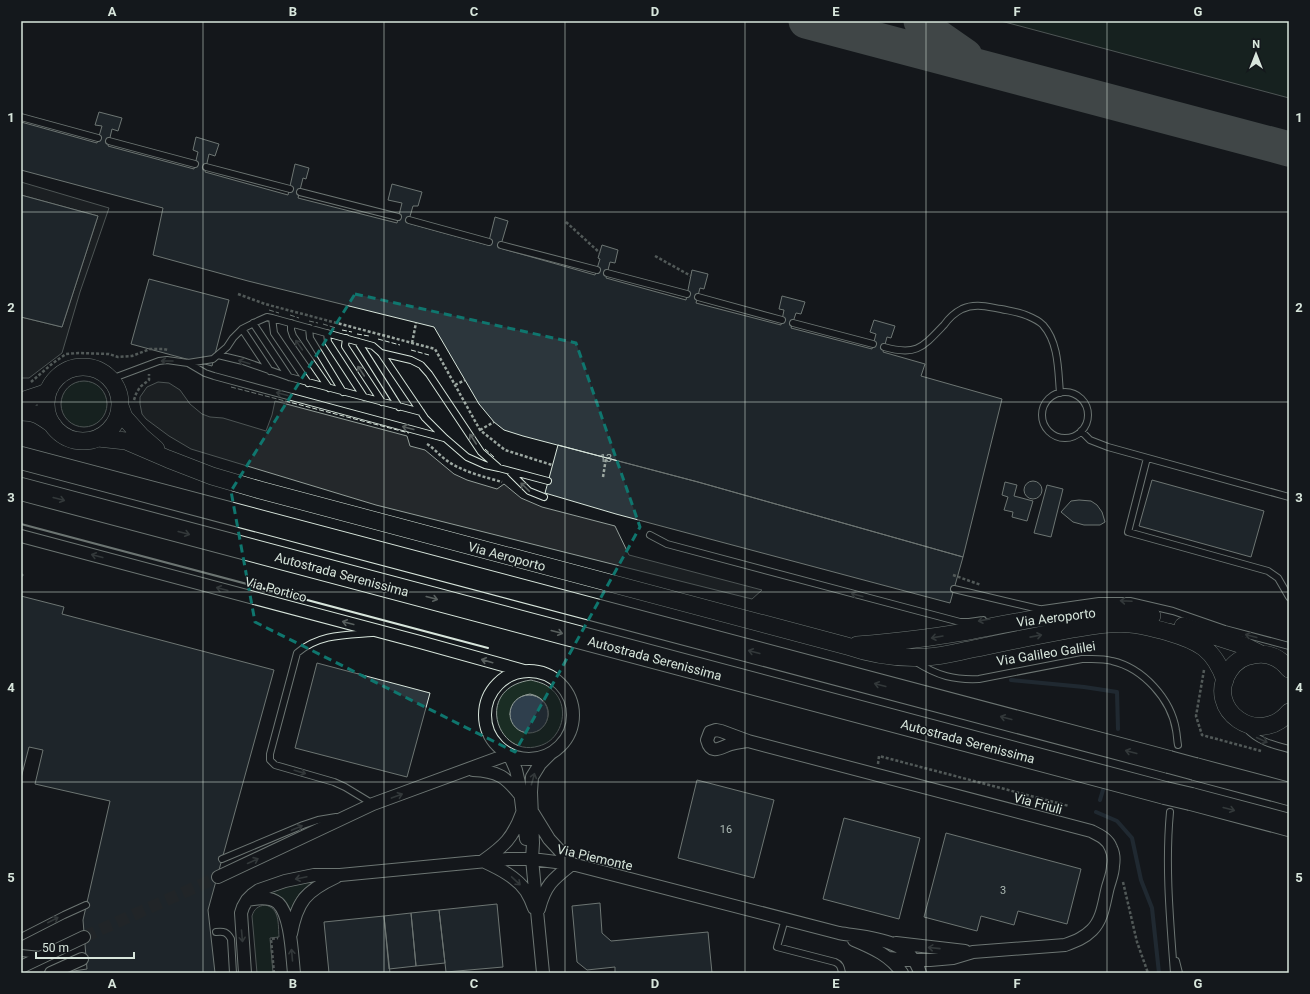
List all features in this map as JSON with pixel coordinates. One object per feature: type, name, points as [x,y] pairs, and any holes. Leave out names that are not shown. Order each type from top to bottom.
[{"type":"highway","points":[[21,458],[1173,754],[1195,768],[1289,794]]},
{"type":"highway","name":"Autostrada Serenissima","points":[[21,489],[1167,802],[1191,799],[1289,825]]},
{"type":"main road","points":[[21,401],[45,393],[60,375],[76,368],[88,367],[106,374],[111,379],[119,394],[120,406],[118,418],[112,428],[98,438],[86,441],[73,440],[62,434],[41,416],[34,413],[21,412]]},
{"type":"main road","points":[[50,388],[46,407],[53,425]]},
{"type":"main road","name":"Via Aeroporto","points":[[120,406],[124,417],[130,424],[150,445],[168,459]]},
{"type":"main road","name":"Via Aeroporto","points":[[98,438],[126,441],[212,476],[260,490],[865,652],[890,657],[937,656],[1087,627],[1117,623],[1143,626],[1189,639],[1202,646],[1215,659],[1225,680]]},
{"type":"main road","name":"Via Aeroporto","points":[[847,646],[914,641],[1040,618],[1102,612],[1129,612],[1158,618],[1245,646],[1261,654],[1274,657],[1286,663]]},
{"type":"main road","points":[[1261,654],[1247,656],[1231,668],[1225,680],[1223,694],[1227,707],[1235,718],[1241,722],[1253,726],[1266,726],[1278,722],[1289,712]]},
{"type":"street","name":"Via Portico","points":[[21,536],[524,671]]},
{"type":"street","points":[[538,914],[526,891],[516,880],[502,870],[483,861],[497,851],[512,836],[527,812],[532,778],[540,764],[560,747],[568,737],[573,724],[572,702],[563,687],[551,677],[543,673],[524,671],[505,678],[498,684],[489,697],[485,712],[491,738],[509,754],[520,758],[541,758],[551,754]]},
{"type":"street","name":"Via Friuli","points":[[748,741],[1091,831],[1107,840],[1111,847],[1114,857],[1113,867],[1098,921],[1093,929],[1075,942],[1065,945],[973,952],[883,940]]},
{"type":"street","points":[[218,877],[372,804],[509,754]]},
{"type":"street","points":[[509,754],[516,770],[521,796],[527,812],[534,843],[532,859],[543,973]]},
{"type":"street","points":[[468,770],[487,770],[499,775],[508,781],[521,796]]},
{"type":"street","points":[[527,812],[549,840],[572,864],[551,882],[545,890],[538,914]]},
{"type":"street","name":"Via Piemonte","points":[[247,900],[259,890],[314,875],[340,875],[483,861],[532,859],[572,864],[839,933],[883,940],[899,946],[906,952],[914,960],[920,973]]},
{"type":"street","name":"Via Piemonte","points":[[286,938],[293,925],[302,901],[309,892],[340,875]]},
{"type":"street","points":[[246,973],[241,913],[247,900],[262,898],[273,900],[278,903],[285,914],[286,938],[294,973]]},
{"type":"street","name":"Via Piemonte","points":[[839,933],[872,948],[889,958],[898,966],[902,973]]},
{"type":"street","points":[[21,967],[84,937]]},
{"type":"street","name":"Via Friuli","points":[[889,958],[898,960],[914,960],[953,958],[973,952]]},
{"type":"street","points":[[51,973],[82,959]]},
{"type":"lane","points":[[21,117],[98,138]]},
{"type":"lane","points":[[109,141],[195,164]]},
{"type":"lane","points":[[206,167],[290,189]]},
{"type":"lane","points":[[300,192],[398,217]]},
{"type":"lane","points":[[409,220],[489,242]]},
{"type":"lane","points":[[501,245],[597,270]]},
{"type":"lane","points":[[608,273],[687,294]]},
{"type":"lane","points":[[698,297],[782,320]]},
{"type":"lane","points":[[884,348],[898,351],[919,349],[936,334],[954,313],[964,308],[984,306],[1027,315],[1043,325],[1052,339],[1057,357],[1060,393]]},
{"type":"lane","points":[[111,379],[159,361],[167,360],[188,363],[213,359],[227,347],[242,329],[267,317],[272,318],[372,346],[381,353],[426,418],[445,438],[467,457],[485,465],[548,481]]},
{"type":"lane","points":[[272,318],[274,333],[308,382]]},
{"type":"lane","points":[[253,323],[289,377]]},
{"type":"lane","points":[[291,323],[293,336],[329,388]]},
{"type":"lane","points":[[793,323],[873,344]]},
{"type":"lane","points":[[309,328],[310,338],[343,392]]},
{"type":"lane","points":[[242,329],[270,370]]},
{"type":"lane","points":[[327,333],[328,342],[364,397]]},
{"type":"lane","points":[[346,338],[345,346],[382,402]]},
{"type":"lane","points":[[358,342],[399,407]]},
{"type":"lane","points":[[381,353],[411,360],[421,365],[429,374],[481,452],[499,468]]},
{"type":"lane","points":[[218,355],[243,361],[289,377],[421,412]]},
{"type":"lane","points":[[188,363],[205,373],[214,376],[445,438]]},
{"type":"lane","points":[[1056,393],[1072,393],[1084,402],[1087,408],[1088,416],[1087,424],[1081,431],[1074,436],[1061,438],[1048,431],[1042,417],[1042,410],[1050,397],[1056,393]]},
{"type":"lane","points":[[1081,431],[1090,440],[1108,447],[1289,497]]},
{"type":"lane","points":[[1147,458],[1128,532],[1268,571],[1278,578],[1289,597]]},
{"type":"lane","points":[[509,471],[529,491],[544,497]]},
{"type":"lane","points":[[650,535],[667,544],[960,622],[989,619]]},
{"type":"lane","points":[[954,589],[1041,609]]},
{"type":"lane","points":[[1026,612],[1099,601],[1130,601],[1173,611],[1225,629],[1289,646]]},
{"type":"lane","points":[[372,804],[334,782],[275,765],[270,760],[270,754],[296,653],[310,643],[321,639],[383,632]]},
{"type":"lane","name":"Via Galileo Galilei","points":[[912,657],[918,664],[939,674],[966,680],[979,679],[1082,659],[1112,661],[1128,666],[1150,683],[1162,698],[1171,713],[1176,729],[1173,754]]},
{"type":"lane","points":[[1241,722],[1251,734],[1262,740],[1289,749]]},
{"type":"lane","points":[[1167,802],[1169,896],[1174,973]]},
{"type":"lane","points":[[222,859],[303,825],[318,820],[350,815]]},
{"type":"lane","points":[[21,937],[86,905]]},
{"type":"lane","points":[[785,919],[777,947],[839,964],[842,973]]},
{"type":"lane","points":[[216,932],[224,931],[231,939],[234,973]]},
{"type":"lane","points":[[1172,945],[1178,973]]},
{"type":"lane","points":[[21,953],[46,955]]},
{"type":"path","points":[[566,222],[600,253]]},
{"type":"path","points":[[655,256],[691,276]]},
{"type":"path","points":[[412,343],[416,323]]},
{"type":"path","points":[[28,385],[53,363],[66,354],[109,354],[118,357],[132,356],[150,349],[170,350]]},
{"type":"path","points":[[455,385],[465,380]]},
{"type":"path","points":[[480,430],[494,422]]},
{"type":"path","points":[[423,442],[434,448],[446,460],[457,467],[502,482]]},
{"type":"path","points":[[603,477],[606,458]]},
{"type":"path","points":[[877,766],[879,756],[1069,806]]},
{"type":"path","points":[[1113,867],[1123,882],[1137,942],[1148,973]]},
{"type":"path","points":[[274,973],[271,939],[286,938]]},
{"type":"highlighted area","points":[[355,294],[576,343],[640,527],[515,752],[255,622],[231,491]]},
{"type":"green space","points":[[1001,21],[1289,21],[1289,98]]},
{"type":"green space","points":[[84,381],[97,385],[103,391],[107,404],[103,417],[97,423],[84,427],[71,423],[65,417],[61,404],[65,391],[71,385]]},
{"type":"green space","points":[[531,680],[548,686],[559,698],[562,710],[561,722],[556,734],[546,743],[539,746],[524,747],[512,742],[503,733],[498,721],[497,708],[502,696],[513,686]],"holes":[[[530,694],[537,696],[546,704],[548,710],[547,721],[538,731],[510,715],[512,707],[519,698]]]},
{"type":"green space","points":[[313,881],[300,893],[290,912],[281,899],[276,895],[267,892],[266,890]]},
{"type":"green space","points":[[265,905],[273,909],[276,913],[279,937],[270,938],[273,973],[257,973],[252,916],[257,908]]},
{"type":"shaded area","points":[[21,182],[109,208],[80,292],[62,353],[29,378],[21,378],[21,317],[62,327],[98,216],[21,195]]},
{"type":"shaded area","points":[[158,382],[169,383],[180,390],[190,404],[202,414],[210,417],[223,418],[266,431],[275,401],[407,436],[410,446],[425,450],[454,474],[467,480],[497,489],[504,484],[521,498],[542,507],[615,526],[629,555],[762,590],[752,599],[376,505],[191,449],[169,436],[146,419],[142,414],[140,397],[147,387]]},
{"type":"water","points":[[525,695],[533,695],[543,700],[547,707],[547,721],[543,728],[533,733],[525,733],[515,728],[513,725],[510,718],[510,710],[515,700],[518,698]]},
{"type":"building","points":[[99,112],[122,118],[118,131],[112,129],[108,146],[194,169],[198,152],[193,150],[196,137],[219,144],[215,156],[209,154],[205,172],[288,195],[295,164],[309,168],[306,179],[303,178],[298,198],[397,223],[402,203],[388,200],[392,184],[422,192],[418,206],[413,206],[408,223],[488,245],[495,217],[508,221],[500,248],[595,275],[600,259],[598,258],[602,245],[618,250],[615,263],[610,262],[606,278],[686,300],[692,270],[708,274],[704,289],[700,288],[696,303],[781,325],[784,310],[779,309],[782,296],[805,302],[801,314],[796,313],[791,328],[872,349],[876,334],[870,332],[874,320],[895,326],[891,338],[887,337],[883,352],[925,364],[921,376],[1002,399],[963,557],[698,482],[504,430],[494,422],[479,404],[434,327],[248,281],[153,255],[163,208],[21,170],[21,122],[97,143],[102,126],[95,125]]},
{"type":"building","points":[[21,195],[98,216],[62,327],[21,317]]},
{"type":"building","points":[[149,279],[229,300],[212,366],[131,344]]},
{"type":"building","points":[[558,445],[698,482],[963,557],[950,603],[616,514],[545,493]]},
{"type":"building","points":[[1152,480],[1264,511],[1251,557],[1139,526]]},
{"type":"building","points":[[1033,481],[1039,484],[1042,490],[1039,496],[1033,499],[1027,496],[1024,490],[1027,484]]},
{"type":"building","points":[[1005,482],[1017,485],[1014,496],[1033,501],[1027,521],[1012,517],[1013,512],[1004,510],[1008,497],[1002,495]]},
{"type":"building","points":[[1047,485],[1063,489],[1051,537],[1034,533]]},
{"type":"building","points":[[1071,501],[1091,501],[1097,505],[1102,512],[1105,522],[1100,525],[1084,525],[1073,522],[1061,512]]},
{"type":"building","points":[[21,596],[64,607],[62,614],[274,670],[208,910],[215,973],[60,973],[87,969],[83,920],[110,801],[35,784],[43,750],[29,747],[21,778]]},
{"type":"building","points":[[317,663],[430,693],[407,777],[295,748]]},
{"type":"building","points":[[697,780],[774,800],[754,878],[678,858]]},
{"type":"building","points":[[844,818],[920,838],[899,919],[823,899]]},
{"type":"building","points":[[946,833],[1081,869],[1067,924],[1018,911],[1014,925],[981,916],[977,931],[924,917]]},
{"type":"building","points":[[600,903],[602,933],[611,941],[708,932],[712,973],[615,973],[615,967],[587,970],[577,962],[572,906]]},
{"type":"building","points":[[497,904],[503,967],[446,972],[439,910]]},
{"type":"building","points":[[439,910],[445,963],[416,966],[411,913]]},
{"type":"building","points":[[411,913],[416,966],[389,969],[384,916]]},
{"type":"building","points":[[384,916],[390,973],[329,973],[324,922]]},
{"type":"waterway","points":[[1011,680],[1084,687],[1117,692],[1118,729]]},
{"type":"waterway","points":[[1100,800],[1103,790]]},
{"type":"waterway","points":[[1096,812],[1117,821],[1132,838],[1141,880],[1152,908],[1159,973]]},
{"type":"taxiway","points":[[806,21],[1289,149]]},
{"type":"taxiway","points":[[921,21],[932,33],[965,56]]},
{"type":"tunnel","points":[[84,937],[218,877]]},
{"type":"fence","points":[[269,310],[279,313]]},
{"type":"fence","points":[[290,315],[299,318]]},
{"type":"fence","points":[[309,321],[318,323]]},
{"type":"fence","points":[[323,324],[336,328]]},
{"type":"fence","points":[[342,330],[352,332]]},
{"type":"fence","points":[[357,334],[369,336]]},
{"type":"fence","points":[[378,339],[400,345]]},
{"type":"fence","points":[[411,350],[429,355]]},
{"type":"fence","points":[[231,387],[409,433]]},
{"type":"fence","points":[[485,449],[494,457]]},
{"type":"wall","points":[[21,524],[488,648]]}]
